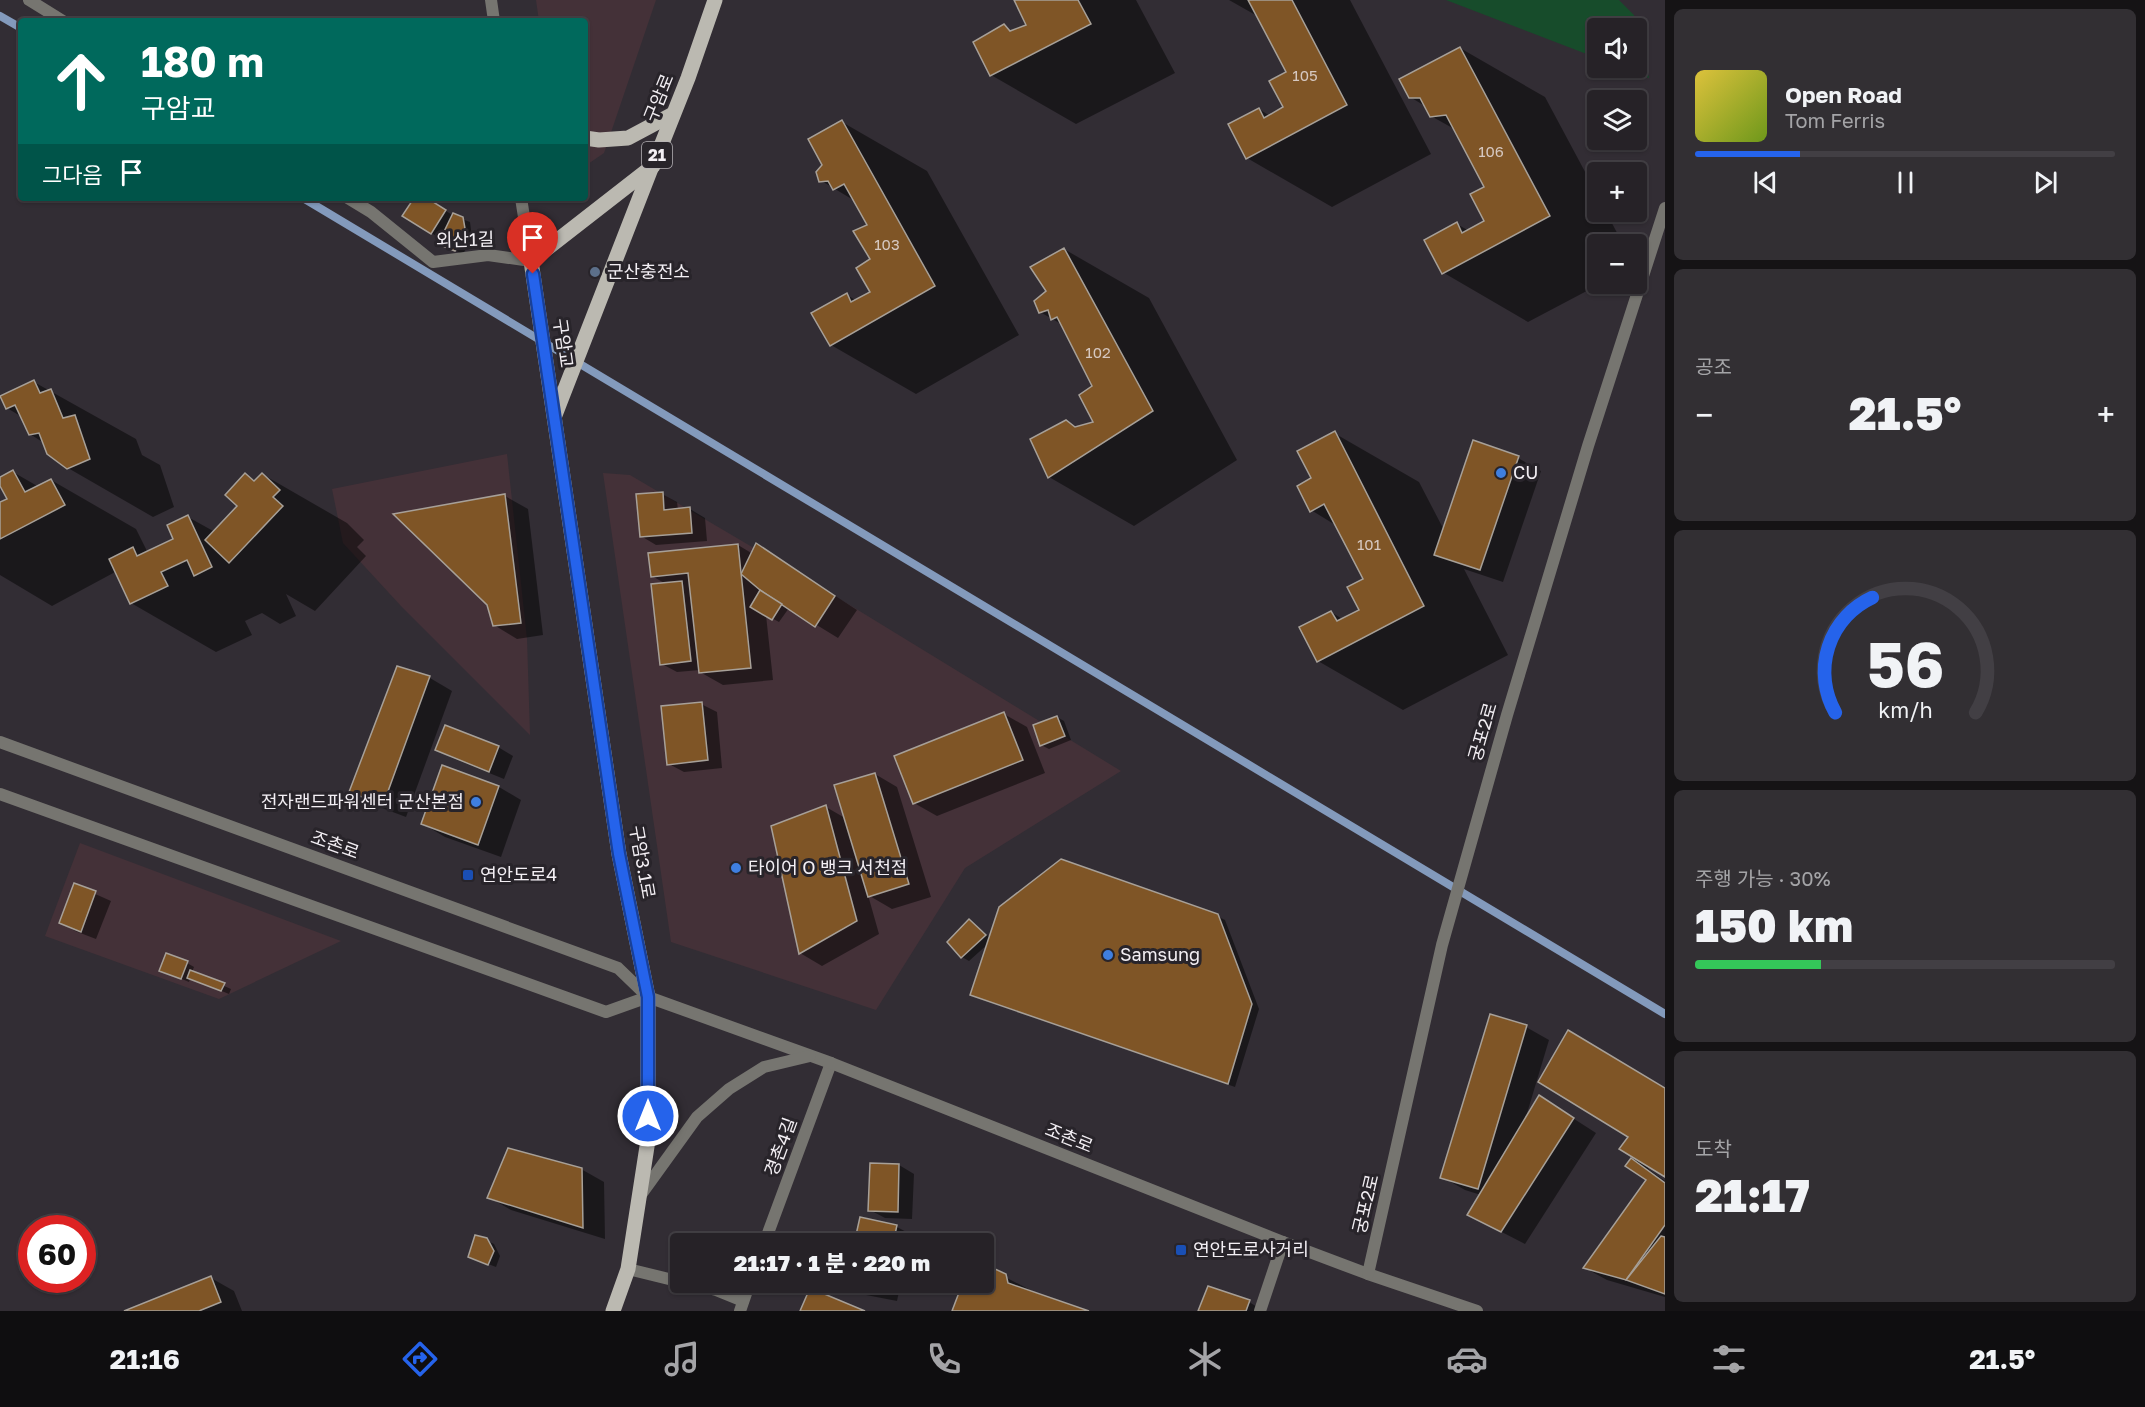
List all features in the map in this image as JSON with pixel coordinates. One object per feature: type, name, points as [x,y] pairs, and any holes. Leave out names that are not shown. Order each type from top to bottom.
[{"type":"main road","name":"구암로","points":[[554,418],[653,166],[715,0]]},
{"type":"main road","points":[[588,138],[628,138],[673,114]]},
{"type":"main road","name":"21","points":[[532,267],[653,166]]},
{"type":"main road","name":"구암교","points":[[532,267],[554,418]]},
{"type":"main road","name":"구암3.1로","points":[[554,418],[619,854],[648,997],[648,1140],[628,1269],[613,1311]]},
{"type":"street","points":[[29,0],[58,18]]},
{"type":"street","points":[[491,0],[494,18]]},
{"type":"street","name":"외산1길","points":[[353,201],[371,212],[433,262],[488,255],[532,267]]},
{"type":"street","points":[[521,201],[532,267]]},
{"type":"street","name":"궁포2로","points":[[1368,1274],[1442,945],[1507,715],[1588,446],[1665,208]]},
{"type":"street","name":"조촌로","points":[[0,742],[618,968],[648,997],[831,1062],[1283,1242],[1368,1274],[1478,1311]]},
{"type":"street","points":[[0,794],[606,1012],[648,997]]},
{"type":"street","points":[[639,1197],[697,1118],[729,1089],[764,1067],[811,1055]]},
{"type":"street","name":"경촌4길","points":[[768,1233],[831,1062]]},
{"type":"street","points":[[1260,1311],[1283,1242]]},
{"type":"street","points":[[628,1269],[670,1279]]},
{"type":"street","points":[[721,1293],[741,1306]]},
{"type":"shaded area","points":[[536,0],[656,0],[604,153],[588,164],[588,18],[539,18]]},
{"type":"shaded area","points":[[507,454],[527,639],[530,735],[401,606],[343,543],[332,489]]},
{"type":"shaded area","points":[[603,473],[630,475],[835,596],[1121,771],[965,868],[876,1010],[671,942]]},
{"type":"shaded area","points":[[80,843],[341,941],[219,999],[45,936]]},
{"type":"green space","points":[[1446,0],[1619,0],[1635,18],[1587,18],[1587,54]]},
{"type":"building","points":[[1014,0],[1078,0],[1091,24],[990,76],[973,42],[1004,24],[1010,31],[1026,25]]},
{"type":"building","points":[[1248,0],[1292,0],[1347,105],[1246,159],[1228,124],[1259,108],[1264,118],[1283,107],[1269,81],[1286,72]]},
{"type":"building","points":[[1460,47],[1550,216],[1442,274],[1424,240],[1457,222],[1462,233],[1484,221],[1470,194],[1484,187],[1446,115],[1430,117],[1420,98],[1409,98],[1399,79]]},
{"type":"building","points":[[842,120],[935,286],[830,346],[811,313],[847,293],[851,302],[870,292],[856,268],[870,259],[853,231],[867,225],[844,184],[833,190],[828,181],[819,182],[816,172],[822,165],[808,139]]},
{"type":"building","points":[[412,201],[432,201],[446,210],[431,234],[402,216]]},
{"type":"building","points":[[453,213],[463,217],[466,234],[455,251],[438,244]]},
{"type":"building","points":[[1064,248],[1153,411],[1048,478],[1030,439],[1066,420],[1075,427],[1093,422],[1079,395],[1092,386],[1057,317],[1051,320],[1048,310],[1039,313],[1034,301],[1046,291],[1030,267]]},
{"type":"building","points":[[34,380],[40,393],[51,389],[63,418],[75,415],[90,459],[67,469],[47,454],[39,433],[29,435],[15,405],[6,409],[0,396]]},
{"type":"building","points":[[1335,431],[1424,606],[1317,662],[1299,627],[1331,611],[1337,621],[1359,610],[1347,587],[1363,579],[1324,504],[1310,512],[1297,486],[1311,478],[1297,451]]},
{"type":"building","points":[[1473,440],[1519,456],[1480,570],[1434,555]]},
{"type":"building","points":[[13,470],[25,492],[51,479],[65,505],[0,539],[0,502],[7,499],[0,486],[0,477]]},
{"type":"building","points":[[245,473],[254,481],[262,473],[280,490],[273,497],[283,506],[229,563],[205,540],[237,506],[225,495]]},
{"type":"building","points":[[663,492],[664,510],[690,507],[692,533],[640,537],[636,494]]},
{"type":"building","points":[[505,494],[521,623],[493,626],[487,605],[393,514]]},
{"type":"building","points":[[188,515],[212,567],[194,576],[187,560],[161,572],[168,586],[130,604],[109,559],[133,547],[137,556],[173,539],[167,525]]},
{"type":"building","points":[[756,543],[835,596],[815,627],[760,590],[741,574]]},
{"type":"building","points":[[738,544],[751,668],[699,673],[688,573],[651,577],[648,553]]},
{"type":"building","points":[[682,581],[691,661],[660,665],[651,584]]},
{"type":"building","points":[[760,590],[782,604],[772,620],[750,607]]},
{"type":"building","points":[[397,666],[430,676],[383,805],[349,792]]},
{"type":"building","points":[[702,702],[708,760],[667,765],[661,706]]},
{"type":"building","points":[[1004,712],[1023,760],[913,804],[894,756]]},
{"type":"building","points":[[1057,716],[1065,736],[1040,746],[1033,725]]},
{"type":"building","points":[[445,725],[499,746],[489,772],[435,750]]},
{"type":"building","points":[[442,765],[499,786],[478,845],[421,824]]},
{"type":"building","points":[[875,773],[909,884],[868,897],[834,785]]},
{"type":"building","points":[[826,805],[857,921],[799,954],[771,826]]},
{"type":"building","name":"Samsung","points":[[1061,859],[1218,914],[1252,1004],[1228,1084],[970,995],[999,907]]},
{"type":"building","points":[[74,883],[96,891],[81,932],[59,923]]},
{"type":"building","points":[[969,919],[986,935],[961,958],[947,942]]},
{"type":"building","points":[[166,953],[188,961],[181,979],[159,971]]},
{"type":"building","points":[[190,970],[225,983],[221,991],[187,978]]},
{"type":"building","points":[[1490,1014],[1527,1025],[1478,1189],[1440,1178]]},
{"type":"building","points":[[1568,1030],[1665,1088],[1665,1177],[1619,1149],[1628,1137],[1538,1082]]},
{"type":"building","points":[[1539,1095],[1574,1118],[1501,1232],[1467,1215]]},
{"type":"building","points":[[508,1148],[582,1168],[583,1228],[487,1198]]},
{"type":"building","points":[[1631,1158],[1665,1183],[1665,1225],[1626,1280],[1583,1268],[1646,1180],[1625,1166]]},
{"type":"building","points":[[870,1163],[899,1164],[898,1212],[868,1211]]},
{"type":"building","points":[[860,1217],[897,1225],[895,1233],[856,1233]]},
{"type":"building","points":[[475,1235],[487,1238],[494,1251],[488,1265],[468,1257]]},
{"type":"building","points":[[1661,1236],[1665,1237],[1665,1294],[1626,1280]]},
{"type":"building","points":[[994,1269],[1006,1274],[1008,1283],[1089,1311],[952,1311],[959,1293],[994,1293]]},
{"type":"building","points":[[211,1276],[221,1302],[199,1311],[124,1311]]},
{"type":"building","points":[[1208,1286],[1250,1300],[1246,1311],[1198,1311]]},
{"type":"building","points":[[808,1293],[822,1293],[865,1311],[800,1311]]},
{"type":"waterway","points":[[0,16],[18,26]]},
{"type":"waterway","points":[[308,201],[1665,1014]]},
{"type":"place","name":"군산충전소","points":[[595,272]]},
{"type":"place","name":"CU","points":[[1501,473]]},
{"type":"place","name":"전자랜드파워센터 군산본점","points":[[476,802]]},
{"type":"place","name":"타이어 O 뱅크 서천점","points":[[736,868]]},
{"type":"place","name":"연안도로4","points":[[468,875]]},
{"type":"place","name":"Samsung","points":[[1108,955]]},
{"type":"place","name":"연안도로사거리","points":[[1181,1250]]},
{"type":"route","points":[[533,274],[619,854],[648,997],[648,1116]]}]
